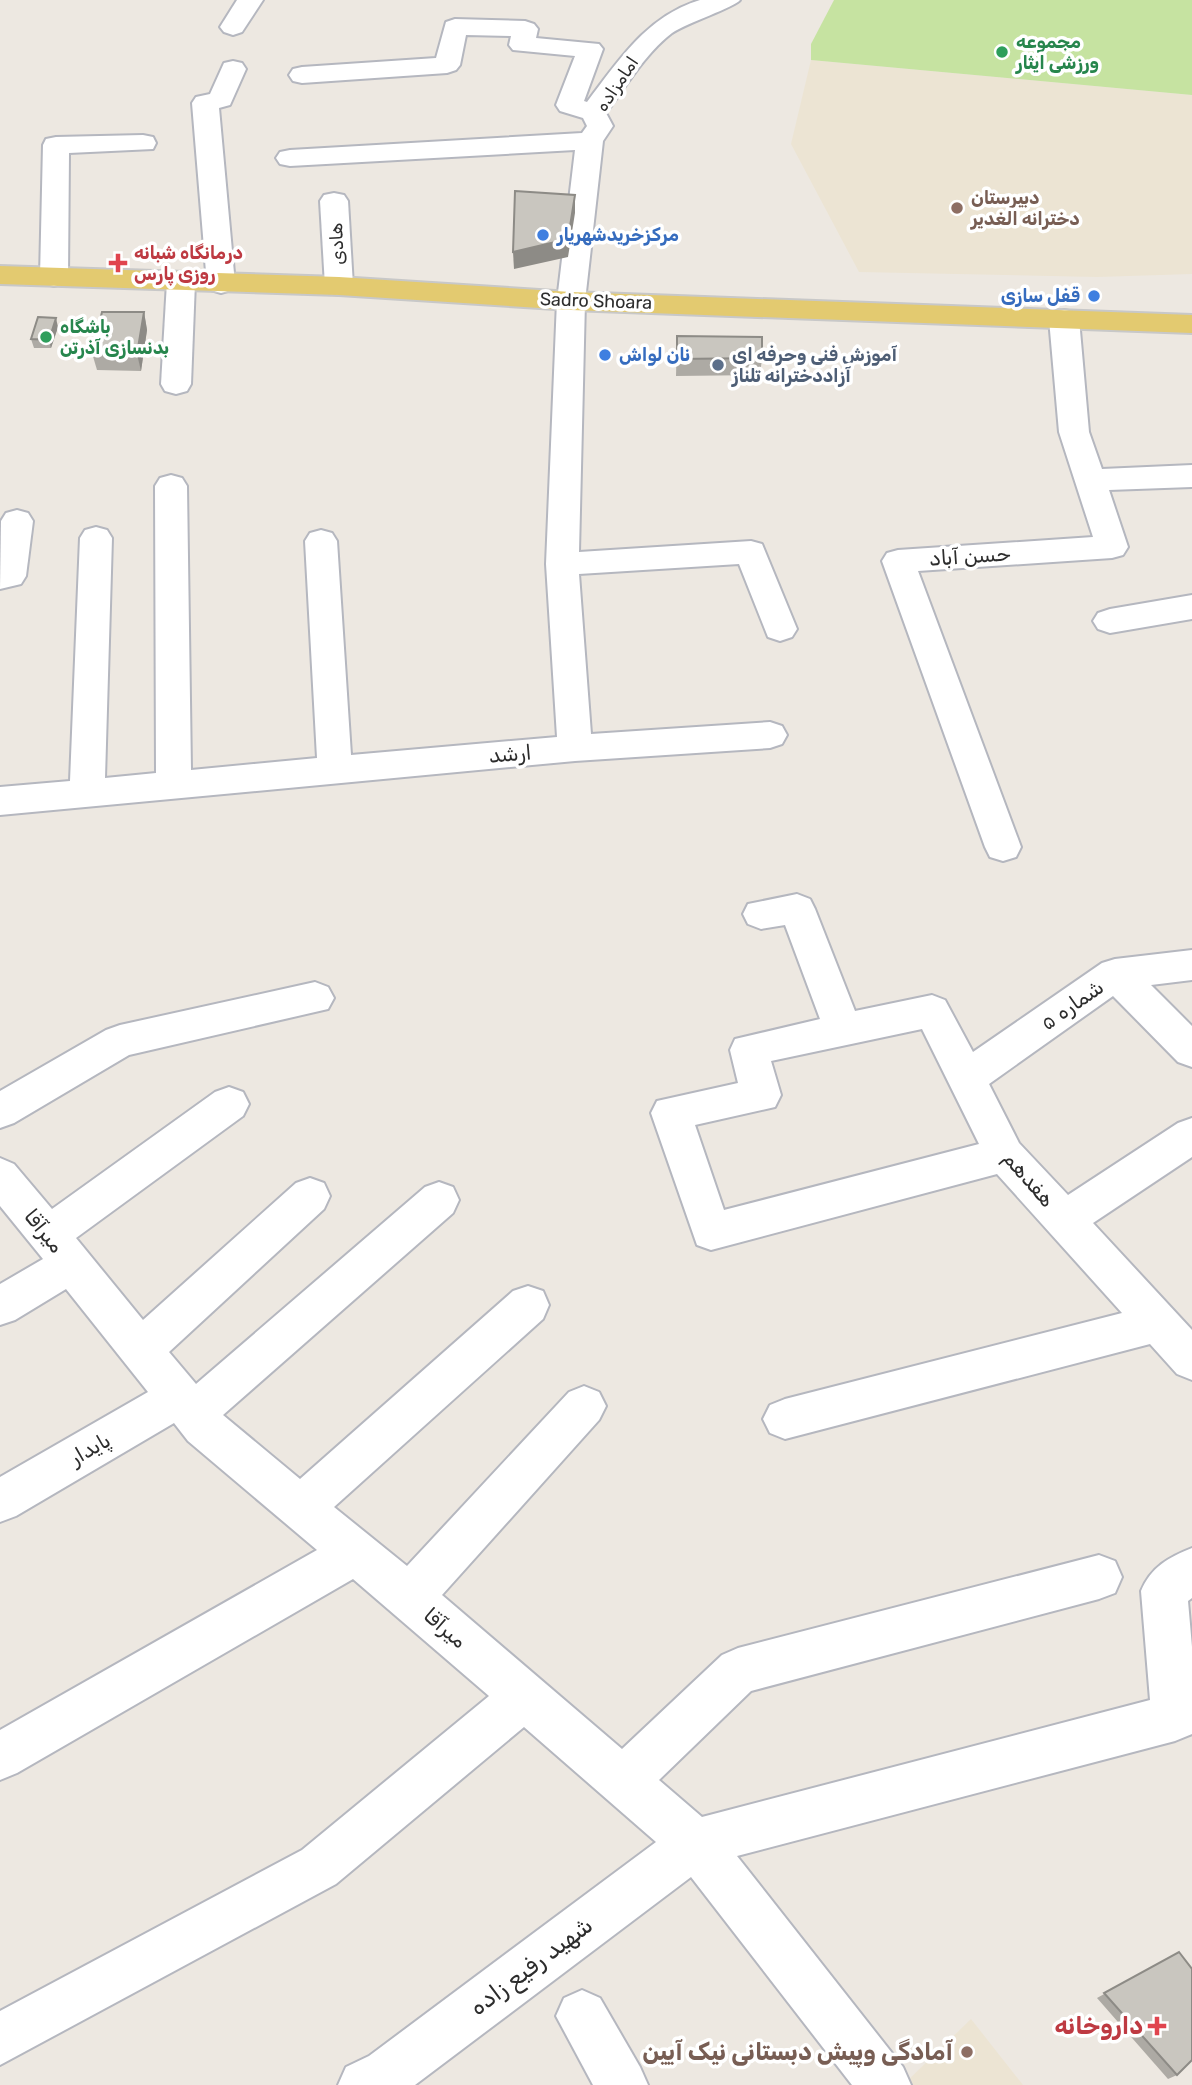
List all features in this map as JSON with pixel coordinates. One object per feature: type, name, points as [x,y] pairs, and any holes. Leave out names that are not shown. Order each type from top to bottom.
[{"type":"main road","name":"Sadro Shoara","points":[[0,275],[339,286],[571,301],[1192,324]]},
{"type":"street","points":[[233,27],[250,0]]},
{"type":"street","name":"امامزاده","points":[[571,301],[590,141],[600,126],[593,113],[648,40],[667,23],[685,13],[726,0]]},
{"type":"street","points":[[302,75],[447,65],[455,27],[524,29],[522,45],[590,49],[569,105],[593,113]]},
{"type":"street","points":[[221,284],[205,103],[221,99],[233,69]]},
{"type":"street","points":[[290,158],[590,141]]},
{"type":"street","points":[[54,278],[56,145],[143,143]]},
{"type":"street","name":"هادی","points":[[334,201],[339,286]]},
{"type":"street","points":[[176,384],[181,282]]},
{"type":"street","points":[[571,301],[562,564],[575,748]]},
{"type":"street","name":"حسن آباد","points":[[1003,847],[898,561],[1112,547],[1074,432],[1064,319]]},
{"type":"street","points":[[1089,480],[1192,476]]},
{"type":"street","points":[[170,486],[174,785]]},
{"type":"street","points":[[5,576],[17,521]]},
{"type":"street","points":[[87,793],[96,538]]},
{"type":"street","points":[[321,541],[335,770]]},
{"type":"street","points":[[562,564],[751,552],[780,629]]},
{"type":"street","points":[[1111,621],[1192,607]]},
{"type":"street","name":"ارشد","points":[[0,801],[575,748],[771,735]]},
{"type":"street","points":[[761,914],[797,909],[844,1031],[749,1050],[761,1095],[671,1113],[711,1232],[1005,1155]]},
{"type":"street","name":"شماره ۵","points":[[965,1079],[1115,974],[1192,965]]},
{"type":"street","points":[[1115,974],[1192,1051]]},
{"type":"street","points":[[0,1111],[120,1041],[315,998]]},
{"type":"street","name":"هفدهم","points":[[844,1031],[932,1011],[1005,1155],[1192,1360]]},
{"type":"street","points":[[0,1306],[60,1250],[229,1104]]},
{"type":"street","points":[[1064,1220],[1192,1135]]},
{"type":"street","name":"میرآقا","points":[[0,1176],[203,1426],[695,1843],[885,2085]]},
{"type":"street","points":[[141,1350],[310,1196]]},
{"type":"street","name":"پایدار","points":[[0,1501],[186,1405],[439,1200]]},
{"type":"street","points":[[301,1507],[528,1305]]},
{"type":"street","points":[[785,1419],[1158,1322]]},
{"type":"street","points":[[409,1598],[584,1406]]},
{"type":"street","points":[[0,1756],[355,1553]]},
{"type":"street","points":[[695,1843],[1175,1717],[1164,1591],[1192,1570]]},
{"type":"street","points":[[623,1781],[738,1671],[1099,1577]]},
{"type":"street","points":[[0,2039],[319,1867],[524,1697]]},
{"type":"street","name":"شهید رفیع زاده","points":[[363,2085],[387,2074],[695,1843]]},
{"type":"street","points":[[582,2016],[622,2085]]},
{"type":"shaded area","name":"دبیرستان دخترانه الغدیر","points":[[811,60],[1192,95],[1192,274],[1097,277],[859,272],[791,144]]},
{"type":"shaded area","name":"آمادگی وپیش دبستانی نیک آیین","points":[[971,2019],[1023,2085],[903,2085]]},
{"type":"green space","name":"مجموعه ورزشی ایثار","points":[[834,0],[1192,0],[1192,95],[811,60],[811,44]]},
{"type":"building","name":"مرکزخریدشهریار","points":[[515,191],[575,195],[568,239],[513,252]]},
{"type":"building","points":[[102,312],[144,312],[137,354],[92,353]]},
{"type":"building","points":[[38,317],[56,318],[49,340],[31,339]]},
{"type":"building","points":[[677,336],[762,337],[762,358],[677,359]]},
{"type":"building","name":"داروخانه","points":[[1179,1952],[1192,1969],[1192,2060],[1177,2075],[1104,1993]]},
{"type":"place","name":"مجموعه ورزشی ایثار","points":[[1002,52]]},
{"type":"place","name":"دبیرستان دخترانه الغدیر","points":[[957,208]]},
{"type":"place","name":"مرکزخریدشهریار","points":[[543,235]]},
{"type":"place","name":"درمانگاه شبانه روزی پارس","points":[[118,263]]},
{"type":"place","name":"قفل سازی","points":[[1094,296]]},
{"type":"place","name":"باشگاه بدنسازی آذرتن","points":[[46,337]]},
{"type":"place","name":"نان لواش","points":[[605,355]]},
{"type":"place","name":"آموزش فنی وحرفه ای آزاددخترانه تلناز","points":[[718,365]]},
{"type":"place","name":"داروخانه","points":[[1157,2026]]},
{"type":"place","name":"آمادگی وپیش دبستانی نیک آیین","points":[[967,2052]]}]
